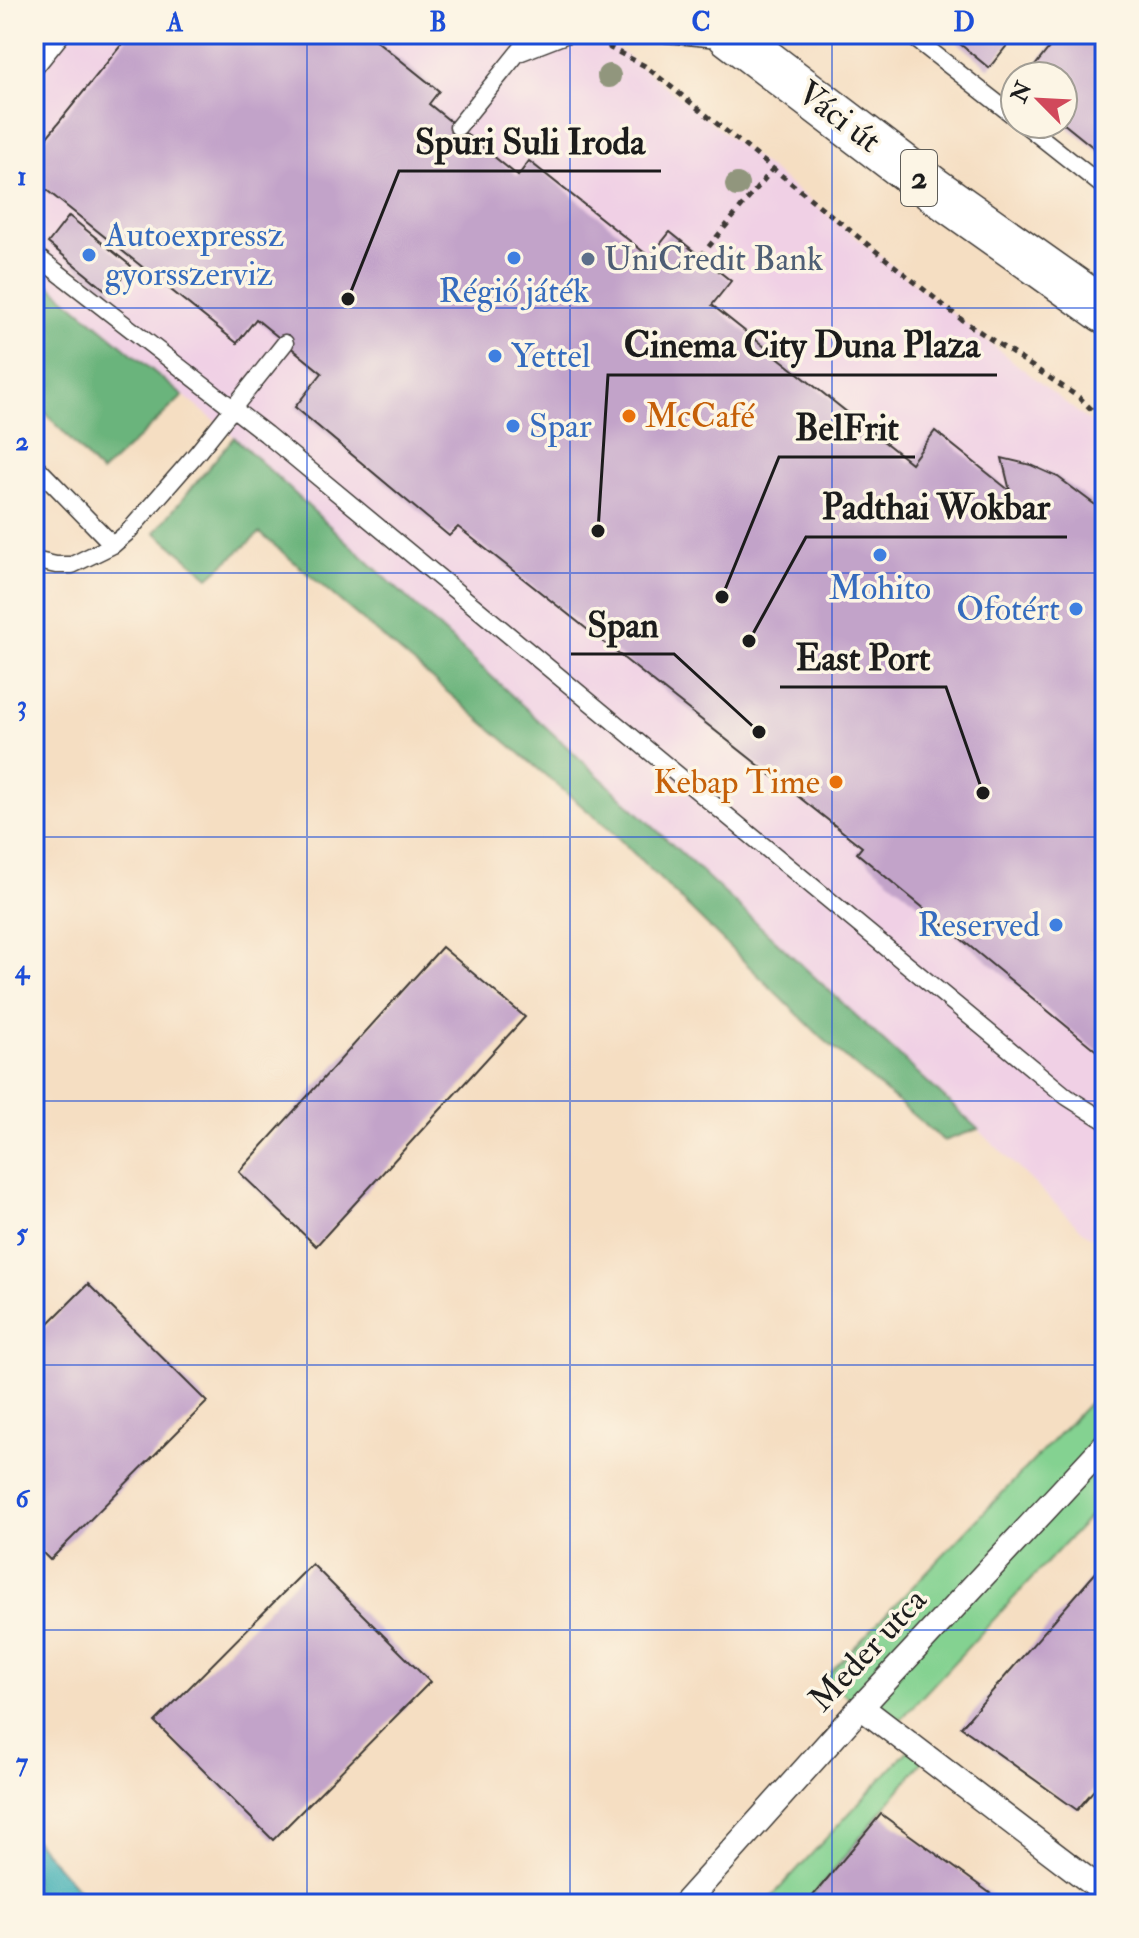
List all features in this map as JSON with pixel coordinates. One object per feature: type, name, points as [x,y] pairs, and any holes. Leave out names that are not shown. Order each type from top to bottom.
[{"type":"main road","name":"Váci út","points":[[734,37],[934,190],[1105,311]]},
{"type":"street","name":"Meder utca","points":[[684,1904],[861,1707],[1105,1445]]},
{"type":"street","points":[[861,1707],[1105,1893]]},
{"type":"lane","points":[[34,69],[62,34]]},
{"type":"lane","points":[[458,127],[533,34]]},
{"type":"lane","points":[[518,53],[568,34]]},
{"type":"lane","points":[[666,34],[734,37]]},
{"type":"lane","points":[[909,34],[999,104]]},
{"type":"lane","points":[[1044,140],[1105,188]]},
{"type":"lane","points":[[34,254],[233,408],[1067,1097],[1105,1121]]},
{"type":"lane","points":[[34,560],[72,565],[113,545],[128,532],[285,343]]},
{"type":"lane","points":[[34,464],[113,545]]},
{"type":"path","points":[[606,34],[610,48],[645,66],[962,320],[1080,398],[1105,423]]},
{"type":"path","points":[[701,256],[772,170]]},
{"type":"shaded area","points":[[34,34],[599,34],[1105,434],[1105,1245],[1084,1232],[978,1129],[234,437],[34,272]]},
{"type":"green space","points":[[34,272],[183,396],[101,473],[34,400]]},
{"type":"green space","points":[[234,437],[978,1129],[944,1141],[822,1038],[609,829],[260,533],[209,577],[155,532]]},
{"type":"green space","points":[[1105,1386],[1105,1500],[891,1730],[824,1679]]},
{"type":"green space","points":[[912,1746],[926,1757],[806,1904],[765,1904]]},
{"type":"water","points":[[34,1839],[91,1904],[34,1904]]},
{"type":"building","points":[[130,34],[368,34],[439,91],[429,104],[518,176],[529,161],[650,257],[670,232],[731,281],[712,305],[911,463],[935,431],[1010,491],[1002,458],[1031,465],[1058,477],[1094,504],[1105,516],[1105,1058],[857,853],[862,847],[458,527],[449,536],[295,407],[322,373],[256,319],[237,343],[34,180],[34,153]]},
{"type":"building","points":[[948,34],[1016,34],[989,68]]},
{"type":"building","points":[[1060,34],[1081,34],[1105,54],[1105,157],[1079,136],[1079,60],[1040,60]]},
{"type":"building","name":"Autoexpressz gyorsszerviz","points":[[69,216],[131,266],[109,293],[48,243]]},
{"type":"building","points":[[442,947],[525,1017],[316,1246],[239,1172]]},
{"type":"building","points":[[88,1284],[207,1402],[50,1560],[34,1544],[34,1338]]},
{"type":"building","points":[[1105,1562],[1105,1777],[1077,1810],[961,1727]]},
{"type":"building","points":[[312,1564],[430,1682],[273,1840],[155,1722]]},
{"type":"building","points":[[881,1814],[1005,1904],[806,1904]]},
{"type":"place","name":"Autoexpressz gyorsszerviz","points":[[89,255]]},
{"type":"place","name":"Régió játék","points":[[514,258]]},
{"type":"place","name":"UniCredit Bank","points":[[588,259]]},
{"type":"place","name":"Spuri Suli Iroda","points":[[348,299]]},
{"type":"place","name":"Yettel","points":[[495,356]]},
{"type":"place","name":"McCafé","points":[[629,416]]},
{"type":"place","name":"Spar","points":[[513,426]]},
{"type":"place","name":"Cinema City Duna Plaza","points":[[598,531]]},
{"type":"place","name":"Mohito","points":[[880,555]]},
{"type":"place","name":"BelFrit","points":[[722,597]]},
{"type":"place","name":"Ofotért","points":[[1076,609]]},
{"type":"place","name":"Padthai Wokbar","points":[[749,641]]},
{"type":"place","name":"Span","points":[[759,732]]},
{"type":"place","name":"Kebap Time","points":[[836,782]]},
{"type":"place","name":"East Port","points":[[983,793]]},
{"type":"place","name":"Reserved","points":[[1056,925]]}]
